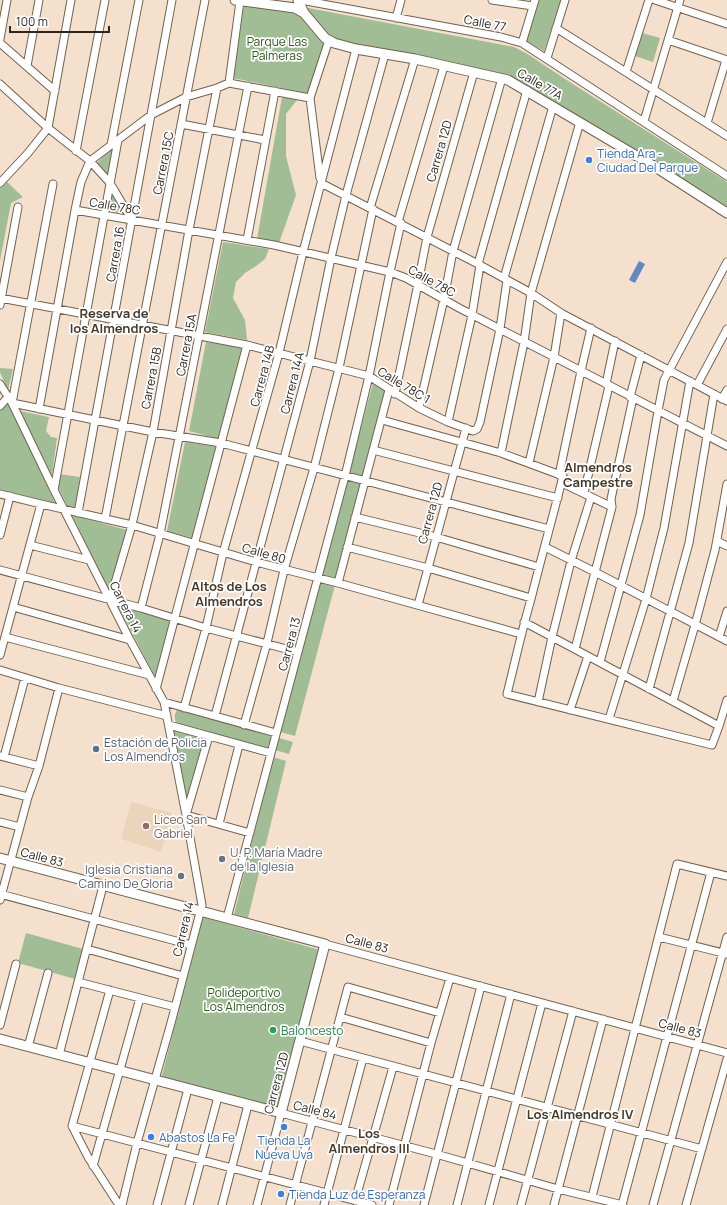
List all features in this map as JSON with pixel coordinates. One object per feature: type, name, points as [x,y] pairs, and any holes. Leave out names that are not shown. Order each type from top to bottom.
[{"type":"street","points":[[0,39],[7,0]]},
{"type":"street","points":[[27,66],[39,0]]},
{"type":"street","points":[[0,183],[28,153],[48,128],[72,0]]},
{"type":"street","points":[[76,151],[105,0]]},
{"type":"street","points":[[111,145],[139,0]]},
{"type":"street","name":"Carrera 16","points":[[78,513],[172,0]]},
{"type":"street","name":"Carrera 15C","points":[[105,519],[205,0]]},
{"type":"street","points":[[229,83],[238,0],[262,2],[295,8],[304,12]]},
{"type":"street","points":[[298,0],[304,12]]},
{"type":"street","name":"Calle 77","points":[[301,0],[501,37],[522,43],[726,173]]},
{"type":"street","points":[[396,18],[401,0]]},
{"type":"street","points":[[492,0],[534,3],[522,43]]},
{"type":"street","points":[[547,58],[565,0]]},
{"type":"street","points":[[626,72],[649,0]]},
{"type":"street","points":[[655,0],[679,4],[727,24]]},
{"type":"street","points":[[644,121],[679,4]]},
{"type":"street","name":"Calle 77A","points":[[304,12],[326,38],[334,43],[356,49],[508,80],[657,168],[727,213]]},
{"type":"street","points":[[556,28],[727,136]]},
{"type":"street","points":[[329,40],[310,98],[321,183],[400,222],[479,264],[531,293],[561,313],[725,400],[727,390]]},
{"type":"street","points":[[668,40],[726,60],[707,123]]},
{"type":"street","points":[[0,43],[55,91]]},
{"type":"street","name":"Carrera 14B","points":[[184,708],[206,628],[223,553],[279,353],[303,252],[356,49]]},
{"type":"street","name":"Carrera 14A","points":[[215,716],[310,361],[331,258],[346,195],[385,54]]},
{"type":"street","points":[[244,724],[267,644],[284,570],[314,468],[339,368],[371,208],[415,60]]},
{"type":"street","points":[[400,222],[444,66]]},
{"type":"street","name":"Carrera 12D","points":[[392,392],[418,284],[427,237],[474,72]]},
{"type":"street","points":[[419,408],[454,251],[502,78]]},
{"type":"street","points":[[39,410],[75,210],[81,182],[90,161],[151,115],[186,97],[229,83],[310,98]]},
{"type":"street","points":[[0,84],[48,128],[90,161],[110,184],[132,220]]},
{"type":"street","name":"Carrera 15A","points":[[141,608],[160,534],[248,86]]},
{"type":"street","name":"Carrera 15B","points":[[110,600],[132,525],[152,432],[217,88]]},
{"type":"street","points":[[448,422],[472,315],[479,264],[527,90]]},
{"type":"street","points":[[246,240],[275,91]]},
{"type":"street","points":[[466,428],[473,431],[477,429],[480,422],[500,329],[506,279],[553,106]]},
{"type":"street","points":[[501,453],[524,342],[531,293],[580,122]]},
{"type":"street","points":[[182,124],[265,140]]},
{"type":"street","points":[[54,490],[118,140]]},
{"type":"street","points":[[0,406],[10,400],[53,184]]},
{"type":"street","points":[[0,300],[18,207]]},
{"type":"street","name":"Calle 78C","points":[[75,210],[246,240],[390,272],[418,284],[472,315],[727,446]]},
{"type":"street","name":"Carrera 13","points":[[227,918],[345,476],[369,376],[400,222]]},
{"type":"street","points":[[600,662],[640,515],[664,380],[727,262]]},
{"type":"street","name":"Calle 78C 1","points":[[0,300],[30,304],[247,345],[369,376],[419,408],[448,422],[466,428]]},
{"type":"street","points":[[529,463],[554,357],[561,313]]},
{"type":"street","points":[[559,475],[591,328]]},
{"type":"street","points":[[609,719],[646,599],[664,528],[683,424],[693,383],[727,329]]},
{"type":"street","points":[[584,493],[608,385],[615,341]]},
{"type":"street","points":[[156,689],[247,345]]},
{"type":"street","points":[[575,649],[612,507],[611,499],[641,355]]},
{"type":"street","name":"Carrera 14","points":[[0,384],[10,400],[130,640],[164,702],[202,905],[120,1205]]},
{"type":"street","points":[[338,583],[373,450],[392,392]]},
{"type":"street","points":[[649,689],[688,543],[714,394]]},
{"type":"street","points":[[10,400],[39,410],[179,437],[221,443],[445,503],[549,529]]},
{"type":"street","points":[[382,420],[501,453],[563,476],[524,622],[507,694],[712,745],[727,700]]},
{"type":"street","name":"Carrera 12D","points":[[418,605],[466,428]]},
{"type":"street","points":[[373,450],[558,498]]},
{"type":"street","points":[[562,483],[612,507]]},
{"type":"street","points":[[673,701],[724,518],[727,488]]},
{"type":"street","name":"Calle 80","points":[[0,494],[132,525],[223,553],[522,634]]},
{"type":"street","points":[[0,535],[10,496]]},
{"type":"street","points":[[538,702],[552,636],[591,497]]},
{"type":"street","points":[[0,655],[41,504]]},
{"type":"street","points":[[355,517],[436,537],[539,567]]},
{"type":"street","points":[[717,541],[727,546]]},
{"type":"street","points":[[30,545],[89,560]]},
{"type":"street","points":[[347,547],[428,568],[531,598]]},
{"type":"street","points":[[545,547],[727,641]]},
{"type":"street","points":[[0,570],[141,608],[206,628],[298,652]]},
{"type":"street","points":[[13,607],[130,640]]},
{"type":"street","points":[[719,637],[727,611]]},
{"type":"street","points":[[524,622],[719,726]]},
{"type":"street","points":[[5,637],[149,675]]},
{"type":"street","points":[[570,710],[588,656]]},
{"type":"street","points":[[0,670],[59,688],[167,716]]},
{"type":"street","points":[[25,678],[2,756],[39,766]]},
{"type":"street","points":[[59,688],[39,766],[28,797],[1,896],[191,945]]},
{"type":"street","points":[[164,702],[276,733]]},
{"type":"street","points":[[169,725],[271,753]]},
{"type":"street","points":[[209,736],[186,815],[250,833]]},
{"type":"street","points":[[219,824],[239,745]]},
{"type":"street","points":[[0,790],[28,797]]},
{"type":"street","points":[[0,822],[20,827]]},
{"type":"street","name":"Calle 83","points":[[0,858],[511,994],[727,1054]]},
{"type":"street","points":[[592,1197],[677,864],[727,876]]},
{"type":"street","points":[[622,1205],[711,872]]},
{"type":"street","points":[[59,1055],[104,886]]},
{"type":"street","points":[[659,937],[725,954]]},
{"type":"street","points":[[653,1205],[697,1045],[725,954],[727,937]]},
{"type":"street","name":"Carrera 12D","points":[[257,1205],[325,944]]},
{"type":"street","points":[[87,949],[183,976]]},
{"type":"street","points":[[0,1025],[16,964]]},
{"type":"street","points":[[28,1047],[48,973]]},
{"type":"street","points":[[389,1205],[431,1043],[450,978]]},
{"type":"street","points":[[78,982],[175,1007]]},
{"type":"street","points":[[424,1205],[436,1154],[481,986]]},
{"type":"street","points":[[290,1205],[348,987],[440,1013]]},
{"type":"street","points":[[110,990],[72,1126],[93,1166],[120,1205]]},
{"type":"street","points":[[457,1205],[511,994]]},
{"type":"street","points":[[93,1166],[140,998]]},
{"type":"street","points":[[489,1205],[542,1003]]},
{"type":"street","points":[[521,1205],[573,1011]]},
{"type":"street","points":[[340,1017],[431,1043]]},
{"type":"street","points":[[554,1205],[603,1019]]},
{"type":"street","name":"Calle 84","points":[[0,1039],[155,1081],[374,1137],[622,1205]]},
{"type":"street","points":[[300,1041],[702,1149]]},
{"type":"street","points":[[324,1205],[363,1058]]},
{"type":"street","points":[[686,1205],[727,1059]]},
{"type":"street","points":[[355,1201],[393,1067]]},
{"type":"street","points":[[157,1205],[188,1089]]},
{"type":"street","points":[[189,1205],[218,1097]]},
{"type":"street","points":[[222,1205],[248,1105]]},
{"type":"street","points":[[72,1126],[372,1205]]},
{"type":"shaded area","name":"Liceo San Gabriel","points":[[131,802],[172,813],[161,852],[121,839]]},
{"type":"green space","points":[[539,0],[561,0],[544,51],[526,41]]},
{"type":"green space","name":"Parque Las Palmeras","points":[[244,4],[298,13],[322,40],[324,46],[311,91],[306,93],[233,78]]},
{"type":"green space","points":[[303,7],[514,47],[526,53],[727,182],[727,207],[510,77],[498,73],[340,43],[329,36]]},
{"type":"green space","points":[[642,33],[660,38],[653,62],[635,56]]},
{"type":"green space","points":[[282,97],[297,100],[286,114],[286,156],[296,195],[279,243],[257,239]]},
{"type":"green space","points":[[113,146],[109,177],[96,164]]},
{"type":"green space","points":[[6,181],[23,197],[11,203],[0,261],[0,187]]},
{"type":"green space","points":[[112,190],[128,214],[108,211]]},
{"type":"green space","points":[[223,242],[269,249],[265,259],[245,273],[236,282],[233,298],[245,320],[247,340],[205,332]]},
{"type":"green space","points":[[206,342],[243,347],[221,440],[189,431]]},
{"type":"green space","points":[[0,368],[13,369],[8,390],[0,372]]},
{"type":"green space","points":[[373,383],[386,391],[362,477],[349,472]]},
{"type":"green space","points":[[7,402],[56,505],[0,490],[0,409]]},
{"type":"green space","points":[[20,411],[49,417],[46,431],[51,437],[57,438],[52,475]]},
{"type":"green space","points":[[185,442],[218,447],[192,538],[167,531]]},
{"type":"green space","points":[[59,474],[80,477],[75,508],[68,507],[57,485]]},
{"type":"green space","points":[[347,480],[361,484],[336,579],[322,574]]},
{"type":"green space","points":[[72,515],[127,530],[109,591]]},
{"type":"green space","points":[[321,582],[335,585],[295,736],[280,732]]},
{"type":"green space","points":[[117,605],[171,621],[156,678]]},
{"type":"green space","points":[[177,710],[272,736],[267,749],[177,724],[175,720],[175,713]]},
{"type":"green space","points":[[174,730],[205,740],[187,801]]},
{"type":"green space","points":[[279,738],[293,742],[289,754],[275,750]]},
{"type":"green space","points":[[273,757],[286,761],[248,918],[234,914]]},
{"type":"green space","name":"Polideportivo Los Almendros","points":[[203,917],[320,950],[278,1110],[161,1079]]},
{"type":"green space","points":[[26,933],[83,949],[75,979],[18,963]]},
{"type":"water","points":[[639,261],[645,264],[635,283],[629,280]]},
{"type":"place","name":"Tienda Ara - Ciudad Del Parque","points":[[589,160]]},
{"type":"place","name":"Estación de Policia Los Almendros","points":[[96,749]]},
{"type":"place","name":"Liceo San Gabriel","points":[[146,826]]},
{"type":"place","name":"U. P. María Madre de la Iglesia","points":[[222,859]]},
{"type":"place","name":"Iglesia Cristiana Camino De Gloria","points":[[181,876]]},
{"type":"place","name":"Baloncesto","points":[[273,1030]]},
{"type":"place","name":"Tienda La Nueva Uva","points":[[284,1127]]},
{"type":"place","name":"Abastos La Fe","points":[[151,1137]]},
{"type":"place","name":"Tienda Luz de Esperanza","points":[[281,1194]]},
{"type":"district","name":"Reserva de los Almendros","points":[[114,320]]},
{"type":"district","name":"Almendros Campestre","points":[[598,474]]},
{"type":"district","name":"Altos de Los Almendros","points":[[229,594]]},
{"type":"district","name":"Los Almendros IV","points":[[580,1114]]},
{"type":"district","name":"Los Almendros III","points":[[369,1140]]}]
